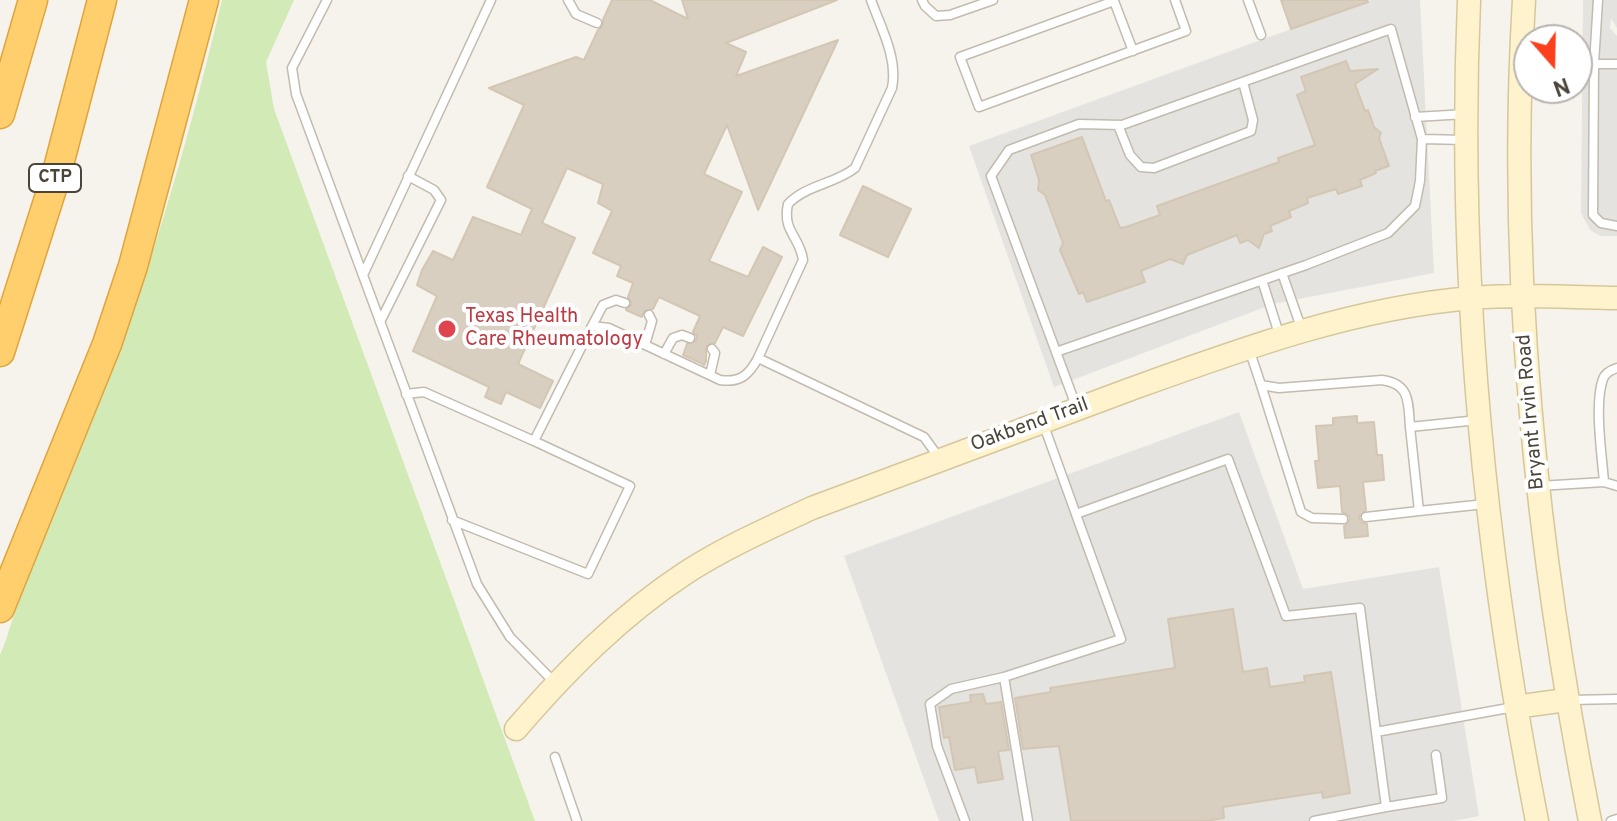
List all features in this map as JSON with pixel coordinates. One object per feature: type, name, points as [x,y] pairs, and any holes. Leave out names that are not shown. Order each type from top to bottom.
[{"type":"highway","points":[[0,114],[33,0]]},
{"type":"highway","name":"CTP","points":[[0,352],[56,176],[102,0]]},
{"type":"highway","points":[[0,608],[107,344],[133,266],[204,0]]},
{"type":"main road","points":[[1469,0],[1467,140],[1470,298],[1479,420],[1486,504],[1515,707],[1537,821]]},
{"type":"main road","name":"Bryant Irvin Road","points":[[1524,0],[1524,24]]},
{"type":"main road","name":"Bryant Irvin Road","points":[[1524,104],[1521,296],[1538,486],[1566,700],[1590,821]]},
{"type":"main road","name":"Oakbend Trail","points":[[516,729],[556,683],[618,624],[686,573],[746,539],[812,508],[1302,330],[1402,308],[1470,298],[1617,298]]},
{"type":"main road","points":[[1515,707],[1566,700]]},
{"type":"lane","points":[[327,0],[292,68],[296,94],[477,584],[498,620],[525,653],[556,683]]},
{"type":"lane","points":[[363,275],[491,0]]},
{"type":"lane","points":[[568,0],[576,14],[597,23]]},
{"type":"lane","points":[[592,326],[609,328],[710,375],[732,382],[750,372],[803,260],[799,245],[786,225],[788,204],[802,192],[847,175],[855,168],[892,88],[895,74],[893,61],[871,0]]},
{"type":"lane","points":[[922,0],[936,16],[950,15],[993,0]]},
{"type":"lane","points":[[1133,51],[1114,1],[960,57],[979,107],[1133,51],[1186,31],[1175,0]]},
{"type":"lane","points":[[1248,0],[1261,35]]},
{"type":"lane","points":[[1598,0],[1594,64],[1593,215],[1601,223],[1617,226]]},
{"type":"lane","points":[[1056,352],[1388,233],[1415,206],[1422,139],[1391,29],[1118,125],[1079,124],[1009,150],[991,176],[1056,352],[1078,409]]},
{"type":"lane","points":[[1594,64],[1617,64]]},
{"type":"lane","points":[[1118,125],[1130,155],[1141,167],[1154,168],[1251,131],[1253,120],[1243,82]]},
{"type":"lane","points":[[1415,117],[1467,114]]},
{"type":"lane","points":[[1422,139],[1467,140]]},
{"type":"lane","points":[[380,322],[441,200],[434,190],[408,176]]},
{"type":"lane","points":[[1282,273],[1302,330]]},
{"type":"lane","points":[[1262,280],[1280,337]]},
{"type":"lane","points":[[534,441],[603,305],[616,300],[625,303]]},
{"type":"lane","points":[[645,345],[652,321],[649,315]]},
{"type":"lane","points":[[664,354],[673,338],[682,335],[690,338]]},
{"type":"lane","points":[[1249,347],[1301,512],[1312,518],[1343,519]]},
{"type":"lane","points":[[710,375],[715,363],[712,349]]},
{"type":"lane","points":[[758,358],[924,437],[941,459]]},
{"type":"lane","points":[[1604,482],[1599,410],[1603,378],[1609,370],[1617,368]]},
{"type":"lane","points":[[1261,385],[1279,388],[1382,380],[1395,382],[1408,399],[1419,511]]},
{"type":"lane","points":[[406,394],[424,392],[630,486],[588,574],[452,520]]},
{"type":"lane","points":[[1410,427],[1479,420]]},
{"type":"lane","points":[[965,821],[937,746],[930,704],[951,689],[1004,677],[1121,639],[1042,422]]},
{"type":"lane","points":[[1076,514],[1228,459],[1286,616],[1360,608],[1386,807]]},
{"type":"lane","points":[[1538,486],[1604,482],[1617,486]]},
{"type":"lane","points":[[1366,517],[1486,504]]},
{"type":"lane","points":[[1004,677],[1028,821]]},
{"type":"lane","points":[[1566,700],[1617,699]]},
{"type":"lane","points":[[1376,732],[1515,707]]},
{"type":"lane","points":[[1314,821],[1442,798],[1436,755]]},
{"type":"lane","points":[[555,757],[577,821]]},
{"type":"lane","points":[[1611,821],[1617,819]]},
{"type":"green space","points":[[222,0],[294,0],[266,62],[274,109],[535,821],[0,821],[0,655],[141,287],[185,144]]},
{"type":"shaded area","points":[[1371,0],[1420,0],[1434,273],[1273,304],[1054,387],[969,146]]},
{"type":"shaded area","points":[[1583,0],[1617,0],[1617,28],[1611,18],[1610,28],[1617,36],[1617,236],[1600,236],[1590,230],[1581,213],[1582,104],[1593,104],[1593,24],[1583,24]]},
{"type":"shaded area","points":[[1239,412],[1303,589],[1439,567],[1479,816],[1453,821],[939,821],[844,556]]},
{"type":"building","points":[[612,0],[650,0],[688,19],[682,0],[837,0],[726,43],[746,52],[736,76],[838,40],[758,210],[727,125],[704,174],[742,192],[709,261],[748,277],[763,247],[782,257],[743,336],[723,327],[715,343],[706,346],[704,365],[683,355],[687,344],[696,341],[697,336],[693,332],[700,316],[659,297],[653,309],[644,311],[642,317],[626,310],[632,304],[628,297],[633,283],[617,276],[621,266],[593,253],[612,211],[598,203],[603,184],[567,168],[542,223],[575,238],[518,364],[553,381],[540,408],[506,392],[501,404],[485,397],[489,387],[413,351],[437,296],[417,285],[433,251],[453,260],[473,217],[521,235],[532,209],[487,187],[524,105],[489,88],[576,57],[584,60],[598,30],[603,26]]},
{"type":"building","points":[[1281,0],[1367,0],[1368,2],[1291,29]]},
{"type":"building","points":[[1346,61],[1350,71],[1378,69],[1355,84],[1365,111],[1368,110],[1374,127],[1381,133],[1379,138],[1389,166],[1360,180],[1362,186],[1338,194],[1336,189],[1307,198],[1308,203],[1289,211],[1291,217],[1270,226],[1272,231],[1264,234],[1259,248],[1248,240],[1240,243],[1237,235],[1187,255],[1183,264],[1170,259],[1141,271],[1145,282],[1087,302],[1083,292],[1079,294],[1060,250],[1063,243],[1045,195],[1038,190],[1039,180],[1031,155],[1082,137],[1106,201],[1109,200],[1120,228],[1126,227],[1160,215],[1157,206],[1279,162],[1278,158],[1315,145],[1297,95],[1306,91],[1301,77]]},
{"type":"building","points":[[863,186],[911,209],[888,257],[840,235]]},
{"type":"building","points":[[1357,416],[1357,423],[1374,422],[1377,455],[1382,455],[1384,480],[1363,482],[1366,510],[1359,517],[1361,522],[1367,524],[1368,536],[1345,538],[1344,526],[1350,518],[1342,512],[1340,486],[1318,488],[1316,426],[1333,425],[1333,418]]},
{"type":"building","points":[[1233,609],[1243,672],[1267,668],[1270,687],[1305,682],[1304,676],[1331,672],[1350,793],[1323,798],[1322,792],[1223,807],[1224,818],[1206,821],[1071,821],[1059,746],[1023,749],[1015,698],[1051,692],[1050,688],[1175,668],[1168,619]]},
{"type":"building","points":[[983,694],[986,704],[1001,702],[1009,750],[998,751],[1003,779],[978,783],[975,767],[955,770],[949,737],[944,738],[939,707],[971,702],[970,695]]},
{"type":"place","name":"Texas Health Care Rheumatology","points":[[447,329]]}]
